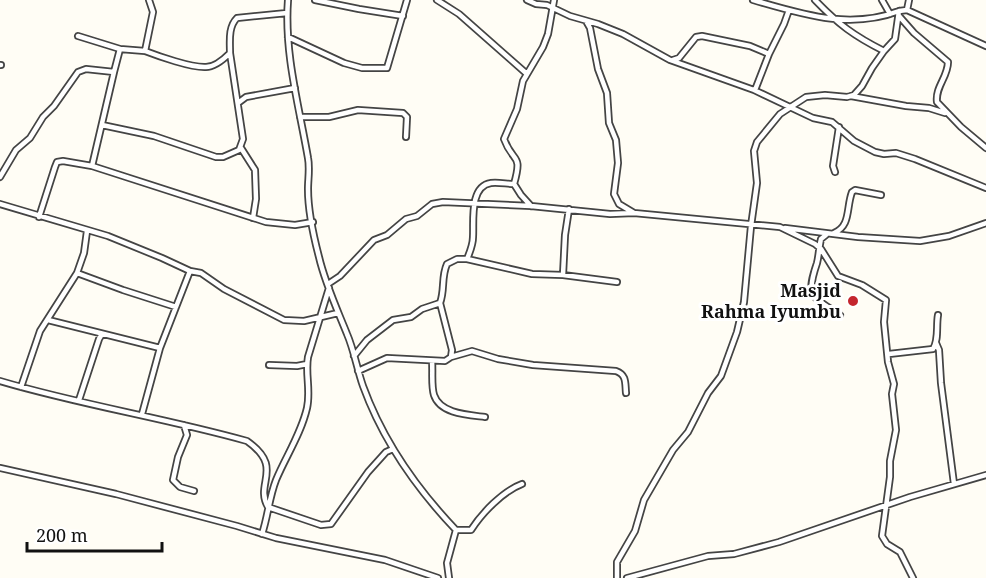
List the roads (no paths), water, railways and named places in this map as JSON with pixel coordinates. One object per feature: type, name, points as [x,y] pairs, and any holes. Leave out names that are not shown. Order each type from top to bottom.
[{"type":"street","points":[[145,51],[153,12],[149,0]]},
{"type":"street","points":[[288,0],[288,37],[309,161],[308,192],[318,256],[366,394],[393,449],[419,488],[456,530],[471,530],[497,502],[514,487],[522,484]]},
{"type":"street","points":[[315,0],[403,16]]},
{"type":"street","points":[[288,37],[344,63],[362,68],[387,68],[407,0]]},
{"type":"street","points":[[437,0],[459,14],[527,74]]},
{"type":"street","points":[[527,0],[623,34],[670,60],[755,90],[813,118],[832,122],[854,141],[875,152],[896,153],[915,159],[986,188]]},
{"type":"street","points":[[531,206],[520,195],[514,184],[519,166],[518,160],[509,150],[504,139],[517,109],[527,74],[548,34],[555,0]]},
{"type":"street","points":[[753,0],[789,10],[854,21],[880,18],[908,10],[986,46]]},
{"type":"street","points":[[815,0],[859,38],[884,51]]},
{"type":"street","points":[[882,0],[890,14]]},
{"type":"street","points":[[908,10],[909,0]]},
{"type":"street","points":[[755,90],[768,54],[789,10]]},
{"type":"street","points":[[851,96],[862,86],[872,68],[895,39],[899,13]]},
{"type":"street","points":[[899,13],[914,33],[948,62],[948,68],[936,97],[941,107],[986,148]]},
{"type":"street","points":[[102,124],[154,136],[216,157],[223,157],[240,148],[243,139],[230,52],[232,22],[237,18],[287,14]]},
{"type":"street","points":[[586,21],[590,28],[598,69],[607,93],[609,123],[615,140],[618,163],[614,194],[619,204],[634,213]]},
{"type":"street","points":[[78,36],[120,49],[145,51],[207,67],[225,58],[230,52]]},
{"type":"street","points":[[670,60],[679,58],[696,37],[702,36],[750,46],[768,54]]},
{"type":"street","points":[[92,166],[120,49]]},
{"type":"street","points":[[0,177],[16,150],[30,138],[43,117],[54,106],[78,72],[86,69],[114,72]]},
{"type":"street","points":[[238,103],[246,97],[295,88]]},
{"type":"street","points":[[617,578],[616,562],[635,531],[644,500],[673,450],[688,432],[708,393],[725,367],[737,332],[744,302],[751,226],[758,183],[754,147],[771,123],[790,107],[810,95],[851,96],[929,108],[950,116]]},
{"type":"street","points":[[300,117],[330,117],[358,110],[403,113],[407,117],[406,137]]},
{"type":"street","points":[[835,172],[833,166],[839,127]]},
{"type":"street","points":[[240,148],[255,170],[256,199],[253,218]]},
{"type":"street","points":[[39,217],[57,162],[63,161],[92,166],[253,218],[278,224],[295,225],[313,222]]},
{"type":"street","points":[[466,260],[472,248],[472,222],[479,190],[489,183],[514,184]]},
{"type":"street","points":[[840,315],[816,299],[811,291],[810,284],[823,236],[843,228],[852,192],[855,190],[881,195]]},
{"type":"street","points":[[262,534],[277,479],[305,415],[309,398],[307,364],[328,286],[374,240],[387,235],[406,219],[417,216],[432,204],[442,202],[531,206],[610,214],[634,213],[920,242],[949,236],[986,223]]},
{"type":"street","points":[[0,204],[141,249],[190,271],[201,273],[224,289],[284,320],[304,321],[338,313]]},
{"type":"street","points":[[563,275],[569,209]]},
{"type":"street","points":[[780,227],[819,248],[838,276],[862,285],[886,300],[884,322],[888,362],[894,384],[892,394],[896,430],[885,506],[883,539],[900,552],[913,578]]},
{"type":"street","points":[[21,387],[40,331],[77,273],[84,253],[87,231]]},
{"type":"street","points":[[451,357],[452,350],[440,303],[447,264],[457,259],[532,274],[563,275],[617,282]]},
{"type":"street","points":[[142,414],[160,348],[190,271]]},
{"type":"street","points":[[77,273],[176,307]]},
{"type":"street","points":[[354,356],[368,340],[393,320],[411,317],[422,309],[435,307],[440,303]]},
{"type":"street","points":[[938,315],[936,344],[939,350],[942,395],[954,484]]},
{"type":"street","points":[[48,320],[160,348]]},
{"type":"street","points":[[80,400],[102,334]]},
{"type":"street","points":[[889,354],[933,349],[936,344]]},
{"type":"street","points":[[358,371],[387,358],[445,361],[472,351],[498,359],[533,364],[616,371],[622,373],[625,378],[626,393]]},
{"type":"street","points":[[432,361],[434,393],[440,404],[459,414],[485,417]]},
{"type":"street","points":[[269,364],[297,366],[307,364]]},
{"type":"street","points":[[0,381],[53,397],[80,400],[142,414],[247,441],[258,449],[268,471],[264,496],[268,507],[321,525],[331,524],[368,472],[393,449]]},
{"type":"street","points":[[184,425],[187,435],[178,457],[174,480],[180,487],[194,491]]},
{"type":"street","points":[[0,468],[125,496],[237,525],[262,534],[385,560],[438,578]]},
{"type":"street","points":[[627,578],[708,556],[734,554],[779,542],[986,475]]},
{"type":"street","points":[[449,578],[447,563],[456,530]]},
{"type":"place","name":"Masjid Rahma Iyumbu","points":[[853,301]]}]
